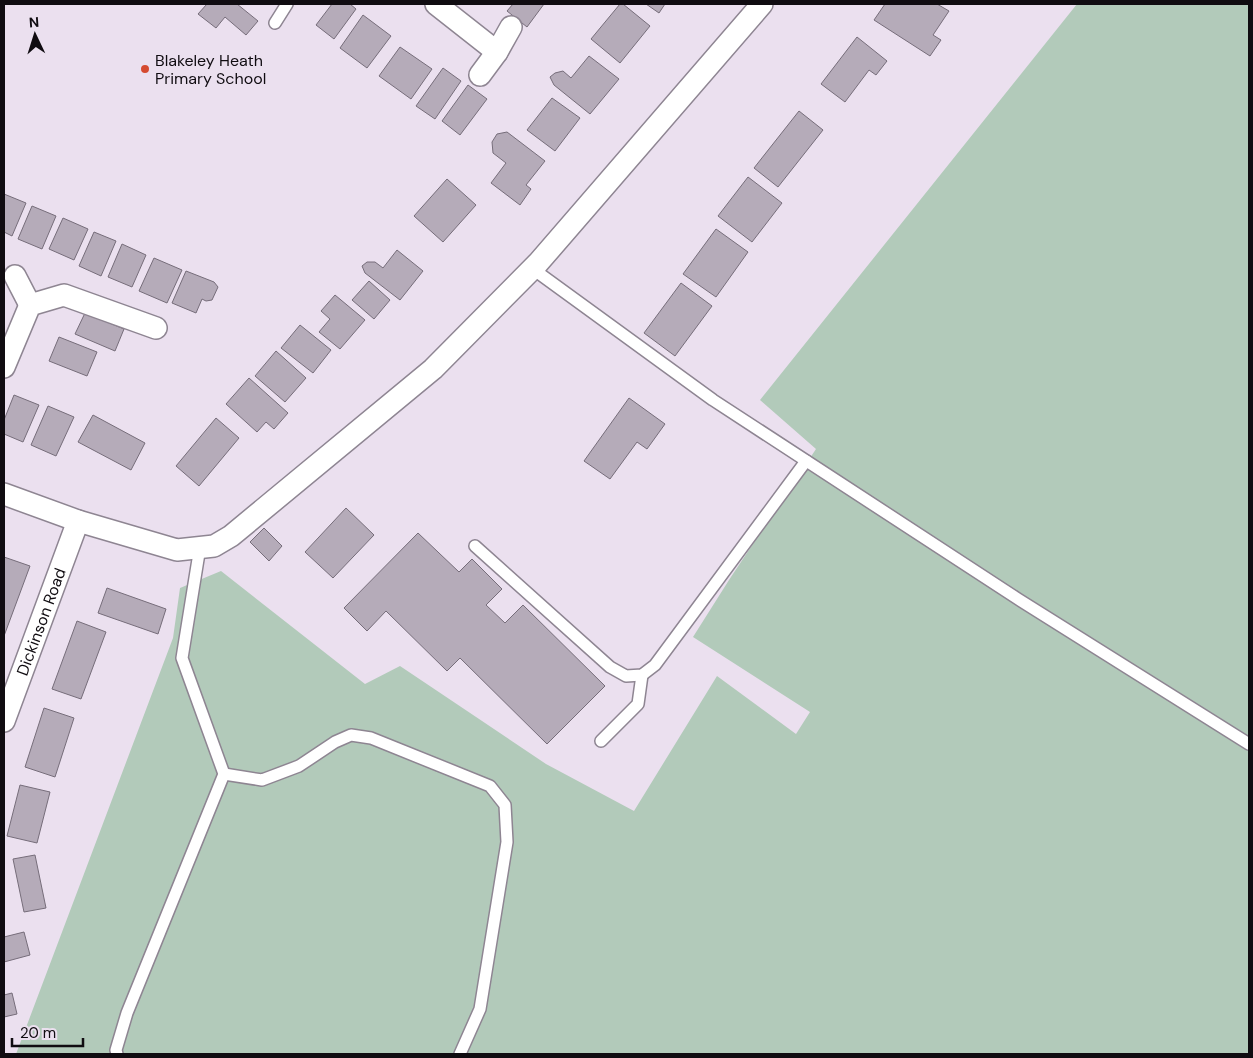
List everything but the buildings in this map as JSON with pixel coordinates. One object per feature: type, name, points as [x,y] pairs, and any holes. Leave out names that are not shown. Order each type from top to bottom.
[{"type":"street","points":[[436,4],[497,52]]},
{"type":"street","points":[[4,494],[78,521],[177,550],[214,546],[230,536],[433,369],[533,269],[762,4]]},
{"type":"street","points":[[480,75],[497,52],[511,26]]},
{"type":"street","points":[[4,367],[30,304],[16,276]]},
{"type":"street","points":[[30,304],[64,295],[156,328]]},
{"type":"street","name":"Dickinson Road","points":[[4,721],[78,521]]},
{"type":"lane","points":[[275,23],[287,4]]},
{"type":"lane","points":[[533,269],[713,400],[1018,599],[1249,744]]},
{"type":"lane","points":[[475,546],[610,667],[626,676],[642,674],[655,665],[806,461]]},
{"type":"lane","points":[[117,1054],[116,1050],[127,1013],[224,774],[182,658],[200,547]]},
{"type":"lane","points":[[601,741],[638,704],[642,674]]},
{"type":"lane","points":[[224,774],[262,780],[299,766],[335,742],[350,735],[371,738],[490,786],[505,805],[507,842],[480,1009],[460,1054]]},
{"type":"green space","points":[[1077,4],[1249,4],[1249,1054],[16,1054],[173,638],[180,588],[221,571],[365,684],[400,666],[546,764],[634,811],[717,676],[796,734],[810,712],[693,637],[816,449],[760,400]]},
{"type":"place","name":"Blakeley Heath Primary School","points":[[145,69]]}]
